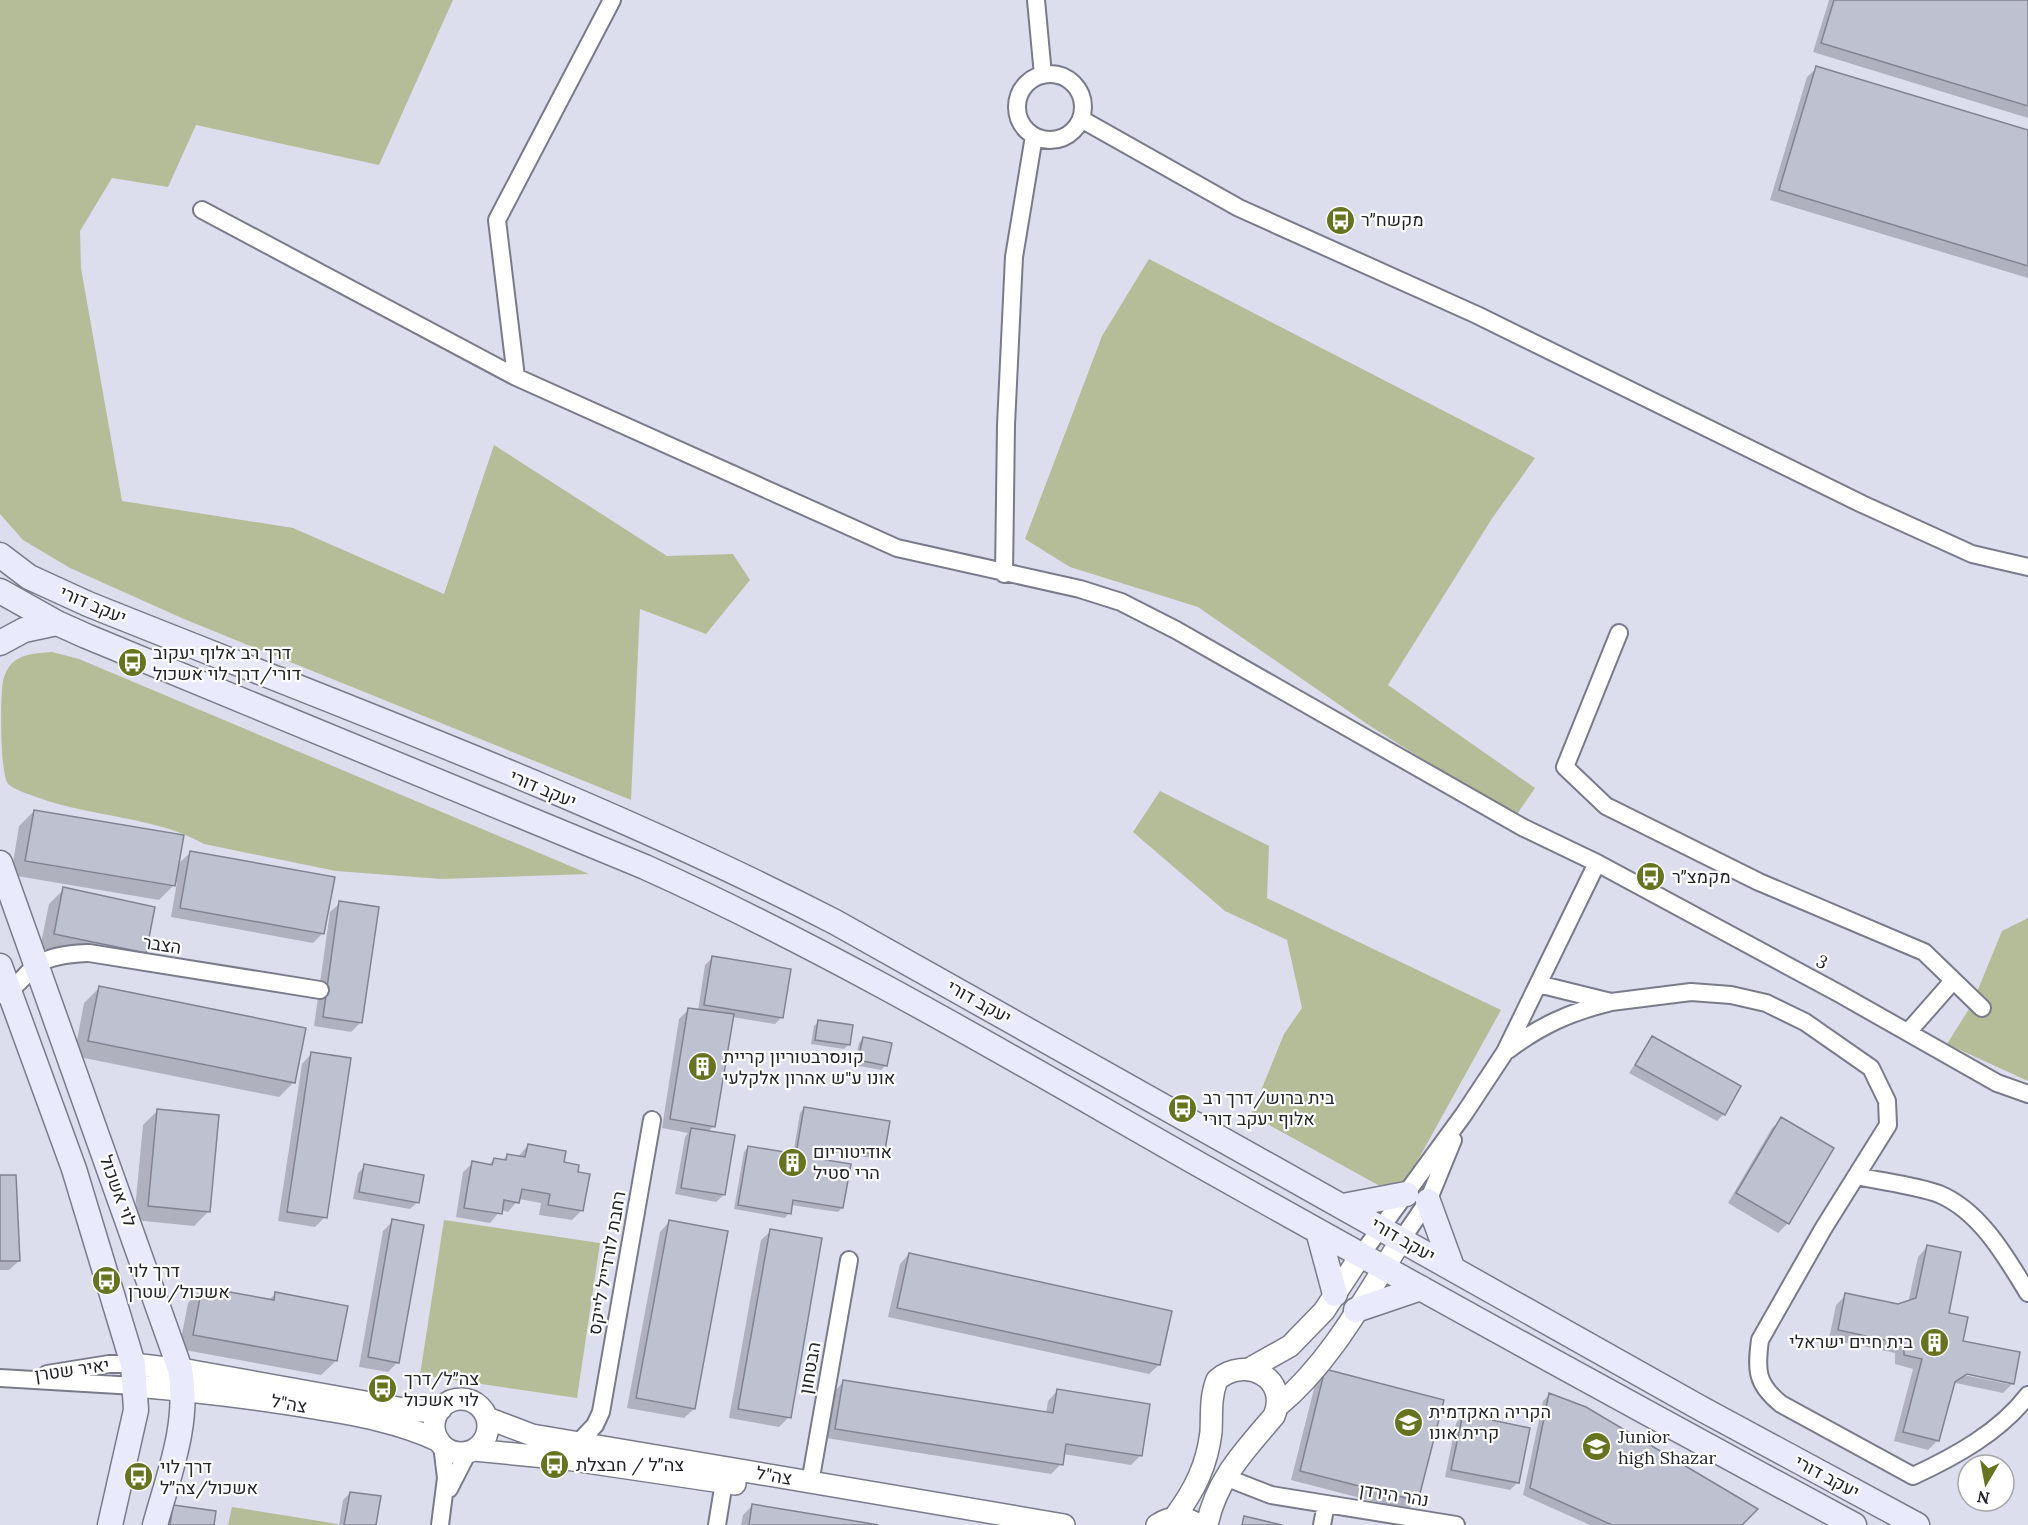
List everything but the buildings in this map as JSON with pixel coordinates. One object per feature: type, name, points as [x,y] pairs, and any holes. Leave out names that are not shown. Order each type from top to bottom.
[{"type":"main road","name":"יעקב דורי","points":[[1,562],[88,604],[482,763],[741,874],[835,922],[1702,1408],[1917,1525]]},
{"type":"main road","name":"יעקב דורי","points":[[0,591],[57,623],[645,867],[727,904],[979,1040],[1361,1256],[1854,1525]]},
{"type":"main road","points":[[0,643],[24,630],[57,623]]},
{"type":"main road","name":"לוי אשכול","points":[[0,863],[37,964],[176,1382],[182,1419],[155,1525]]},
{"type":"main road","name":"לוי אשכול","points":[[2,979],[77,1180],[134,1375],[133,1427],[110,1525]]},
{"type":"main road","points":[[1343,1206],[1417,1197],[1452,1267]]},
{"type":"main road","points":[[1318,1231],[1335,1294]]},
{"type":"main road","points":[[1356,1310],[1421,1288]]},
{"type":"street","points":[[516,376],[497,220],[612,0]]},
{"type":"street","points":[[1036,0],[1043,75]]},
{"type":"street","points":[[1043,75],[1062,76],[1078,89],[1083,99],[1081,119],[1067,135],[1045,140],[1035,136],[1019,120],[1018,98],[1031,79],[1043,75]]},
{"type":"street","points":[[1081,119],[1239,208],[1477,315],[1862,504],[1972,554],[2028,567]]},
{"type":"street","points":[[1004,574],[1006,425],[1014,257],[1035,136]]},
{"type":"street","name":"3","points":[[202,210],[516,376],[897,548],[1004,574],[1080,589],[1121,602],[1176,630],[1524,828],[1597,863],[1997,1083],[2028,1094]]},
{"type":"street","points":[[1619,633],[1565,767],[1606,806],[1759,882],[1924,952],[1952,982],[1982,1008]]},
{"type":"street","points":[[1278,1406],[1302,1386],[1356,1310],[1402,1239],[1417,1197],[1464,1114],[1505,1052],[1597,863]]},
{"type":"street","name":"הצבר","points":[[2,979],[58,956],[89,954],[320,990]]},
{"type":"street","points":[[1908,1032],[1952,982]]},
{"type":"street","points":[[1538,984],[1611,1002]]},
{"type":"street","points":[[1505,1052],[1556,1019],[1575,1011],[1611,1002],[1691,992],[1731,995],[1766,1003],[1805,1022],[1871,1068],[1887,1101],[1888,1125],[1823,1228],[1760,1340],[1758,1359],[1764,1390],[1781,1404],[1913,1476],[1959,1454],[1996,1425],[2028,1395]]},
{"type":"street","name":"רחבת לורדייל לייקס","points":[[578,1443],[595,1425],[601,1412],[652,1120]]},
{"type":"street","points":[[1857,1176],[1938,1194],[1965,1208],[2008,1262],[2028,1293]]},
{"type":"street","points":[[1249,1369],[1290,1346],[1324,1311],[1381,1227],[1417,1197]]},
{"type":"street","name":"הבטחון","points":[[810,1483],[849,1260]]},
{"type":"street","name":"יאיר שטרן","points":[[7,1378],[109,1364],[134,1375],[176,1382]]},
{"type":"street","points":[[1161,1523],[1194,1490],[1203,1471],[1217,1380],[1235,1368],[1249,1369],[1268,1379],[1274,1386],[1278,1406],[1274,1416],[1225,1477],[1214,1497],[1207,1525]]},
{"type":"street","name":"צה\"ל","points":[[176,1382],[423,1411],[441,1409]]},
{"type":"street","name":"צה\"ל","points":[[176,1382],[375,1419],[409,1428],[440,1443]]},
{"type":"street","points":[[440,1525],[454,1474],[471,1451],[488,1434],[487,1418],[481,1407],[464,1399],[451,1401],[441,1409],[434,1424],[446,1478],[445,1501]]},
{"type":"street","name":"רחבת לורדייל לייקס","points":[[601,1412],[609,1439],[618,1449]]},
{"type":"street","name":"צה\"ל","points":[[487,1418],[516,1431],[578,1443],[1064,1525]]},
{"type":"street","points":[[440,1443],[454,1452],[471,1451]]},
{"type":"street","name":"צה\"ל","points":[[471,1451],[566,1459],[724,1482],[981,1525]]},
{"type":"street","name":"נהר הירדן","points":[[1225,1477],[1271,1495],[1456,1525]]},
{"type":"street","points":[[717,1525],[724,1482]]},
{"type":"street","points":[[1322,1525],[1326,1504]]},
{"type":"street","points":[[1161,1523],[1183,1518],[1198,1525]]},
{"type":"green space","points":[[0,0],[453,0],[379,165],[196,125],[168,187],[112,178],[80,231],[81,268],[122,501],[293,528],[444,594],[494,445],[667,556],[733,554],[750,580],[706,634],[640,609],[631,800],[184,619],[70,568],[23,540],[0,514]]},
{"type":"green space","points":[[1149,259],[1535,458],[1491,520],[1388,685],[1535,788],[1515,817],[1370,726],[1198,607],[1070,567],[1025,539],[1102,336]]},
{"type":"green space","points":[[52,652],[79,659],[589,874],[442,879],[336,871],[204,844],[166,828],[62,805],[20,791],[8,784],[3,766],[1,719],[3,681],[10,665],[15,660],[28,655]]},
{"type":"green space","points":[[1160,791],[1269,846],[1267,898],[1501,1010],[1398,1196],[1251,1115],[1284,1034],[1302,1008],[1287,940],[1225,911],[1133,832]]},
{"type":"green space","points":[[2028,918],[2028,1081],[1947,1044],[1972,1004],[2002,931]]},
{"type":"green space","points":[[444,1220],[600,1243],[577,1398],[420,1375]]},
{"type":"green space","points":[[232,1507],[338,1524],[338,1525],[228,1525]]},
{"type":"place","name":"מקשח״ר","points":[[1340,220]]},
{"type":"place","name":"דרך רב אלוף יעקוב דורי/דרך לוי אשכול","points":[[132,663]]},
{"type":"place","name":"מקמצ״ר","points":[[1651,877]]},
{"type":"place","name":"קונסרבטוריון קריית אונו ע\"ש אהרון אלקלעי","points":[[702,1067]]},
{"type":"place","name":"בית ברוש/דרך רב אלוף יעקב דורי","points":[[1182,1108]]},
{"type":"place","name":"אודיטוריום הרי סטיל","points":[[792,1162]]},
{"type":"place","name":"דרך לוי אשכול/שטרן","points":[[107,1281]]},
{"type":"place","name":"בית חיים ישראלי","points":[[1934,1342]]},
{"type":"place","name":"צה״ל/דרך לוי אשכול","points":[[383,1389]]},
{"type":"place","name":"הקריה האקדמית קרית אונו","points":[[1408,1422]]},
{"type":"place","name":"Junior high Shazar","points":[[1597,1447]]},
{"type":"place","name":"צה״ל / חבצלת","points":[[555,1465]]},
{"type":"place","name":"דרך לוי אשכול/צה״ל","points":[[139,1477]]}]
